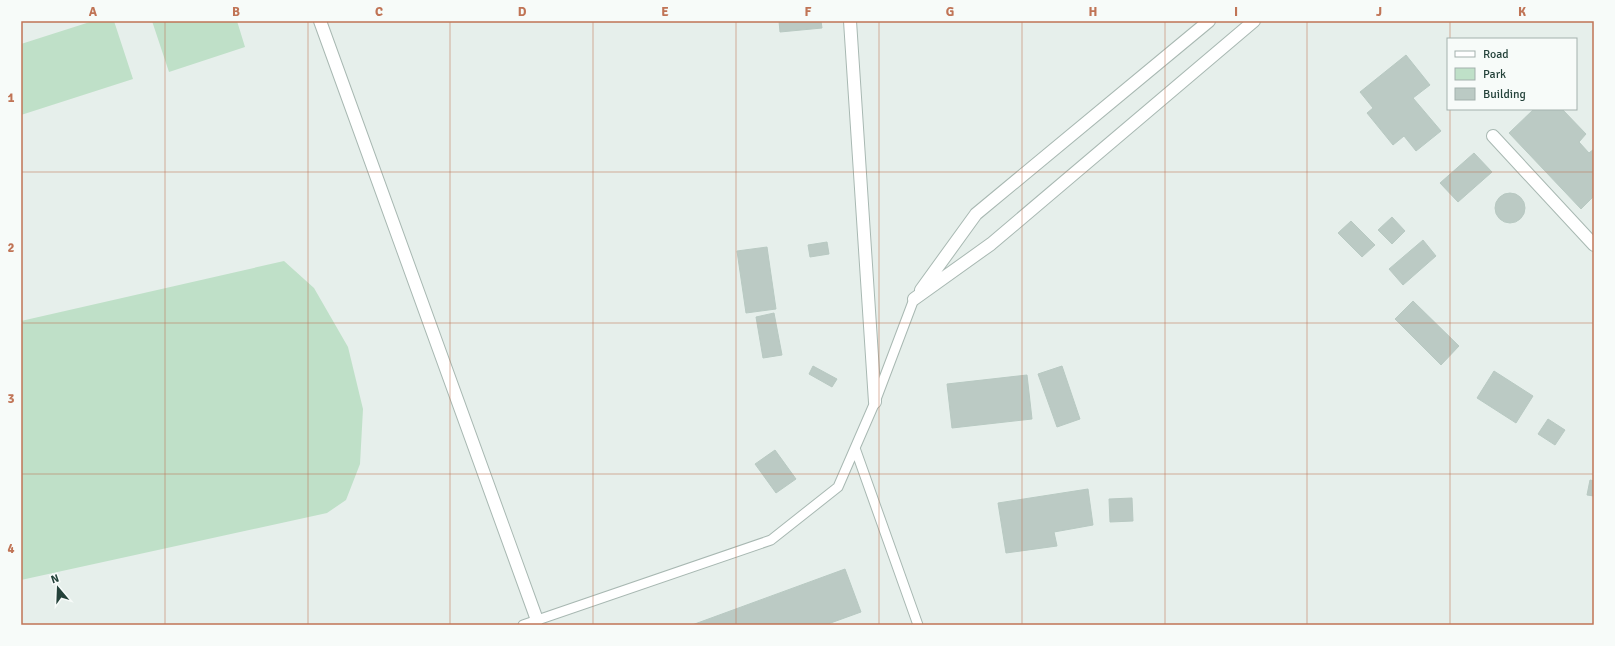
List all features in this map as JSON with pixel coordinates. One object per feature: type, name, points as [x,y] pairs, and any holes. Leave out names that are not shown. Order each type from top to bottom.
[{"type":"street","points":[[320,21],[538,622]]},
{"type":"street","points":[[850,21],[875,402]]},
{"type":"street","points":[[914,299],[976,214],[1209,21]]},
{"type":"street","points":[[914,299],[991,244],[1254,21]]},
{"type":"street","points":[[1493,136],[1594,245]]},
{"type":"lane","points":[[523,625],[538,622],[771,540],[838,487],[875,402],[914,299]]},
{"type":"lane","points":[[855,448],[918,625]]},
{"type":"green space","points":[[93,21],[114,21],[133,79],[21,115],[21,44]]},
{"type":"green space","points":[[152,21],[237,21],[245,47],[169,72]]},
{"type":"green space","points":[[284,261],[314,288],[348,347],[363,409],[360,464],[346,500],[327,513],[21,580],[21,321]]},
{"type":"building","points":[[779,21],[821,21],[822,28],[780,32]]},
{"type":"building","points":[[1406,55],[1430,85],[1413,98],[1441,131],[1416,151],[1404,136],[1393,145],[1367,113],[1373,108],[1360,92]]},
{"type":"building","points":[[1533,110],[1563,110],[1586,134],[1579,142],[1589,153],[1594,149],[1594,196],[1581,209],[1509,133]]},
{"type":"building","points":[[1474,153],[1492,172],[1458,202],[1440,183]]},
{"type":"building","points":[[1510,193],[1520,198],[1525,208],[1520,218],[1510,223],[1500,218],[1495,208],[1500,198]]},
{"type":"building","points":[[1392,217],[1405,231],[1392,244],[1378,230]]},
{"type":"building","points":[[1351,221],[1375,245],[1362,257],[1338,233]]},
{"type":"building","points":[[1423,240],[1436,256],[1403,285],[1389,269]]},
{"type":"building","points":[[827,242],[829,254],[810,257],[808,245]]},
{"type":"building","points":[[767,247],[776,309],[746,313],[737,251]]},
{"type":"building","points":[[1413,301],[1459,346],[1441,365],[1395,319]]},
{"type":"building","points":[[774,313],[782,355],[763,358],[756,317]]},
{"type":"building","points":[[813,366],[837,379],[832,387],[809,374]]},
{"type":"building","points":[[1062,366],[1080,419],[1057,427],[1038,374]]},
{"type":"building","points":[[1494,371],[1533,396],[1516,423],[1477,398]]},
{"type":"building","points":[[1027,375],[1032,419],[952,428],[947,384]]},
{"type":"building","points":[[1548,419],[1565,430],[1555,445],[1538,434]]},
{"type":"building","points":[[775,450],[796,479],[776,493],[755,464]]},
{"type":"building","points":[[1590,480],[1594,481],[1594,496],[1587,495]]},
{"type":"building","points":[[1088,489],[1093,525],[1054,532],[1057,546],[1006,553],[998,503]]},
{"type":"building","points":[[1132,498],[1133,521],[1110,522],[1109,499]]},
{"type":"building","points":[[845,569],[861,612],[825,625],[692,625]]}]
